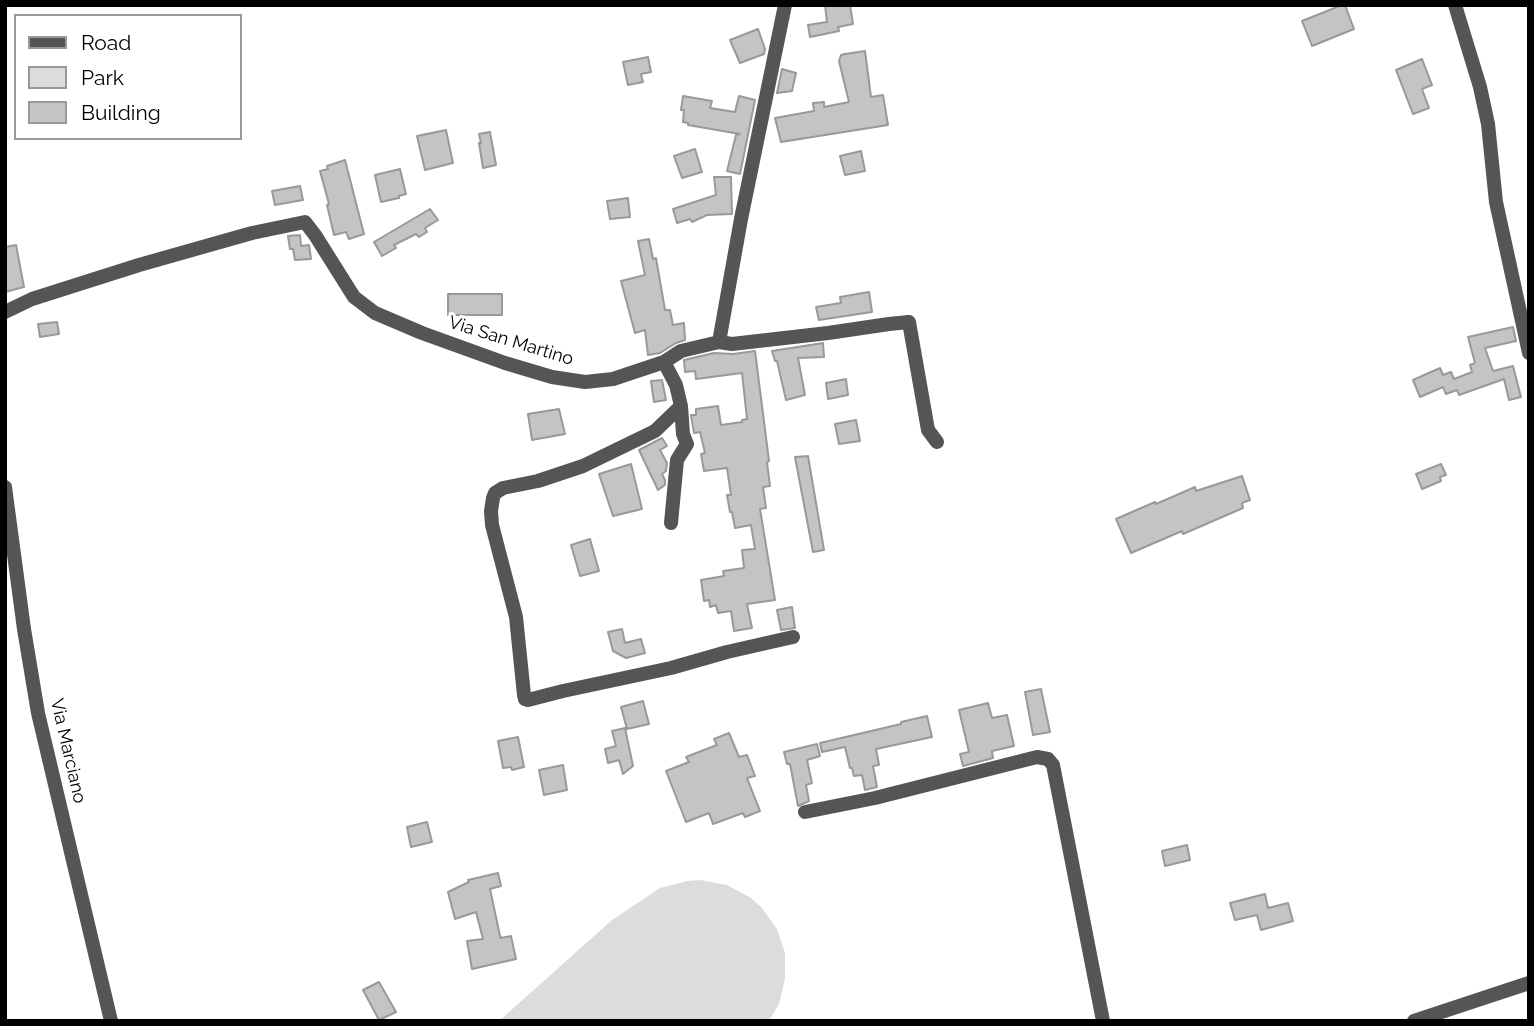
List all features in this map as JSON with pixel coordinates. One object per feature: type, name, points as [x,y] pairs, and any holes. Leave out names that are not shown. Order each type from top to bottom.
[{"type":"street","points":[[719,342],[785,5]]},
{"type":"street","points":[[1455,5],[1480,87],[1488,124],[1496,202],[1529,353]]},
{"type":"street","name":"Via San Martino","points":[[5,312],[32,299],[139,265],[252,233],[305,222],[354,297],[375,313],[422,333],[552,377],[585,382],[613,379],[664,362],[681,351],[719,342],[732,344],[909,322],[928,430],[937,442]]},
{"type":"street","points":[[664,362],[676,385],[687,444],[677,460],[671,523]]},
{"type":"street","points":[[681,406],[655,431],[583,466],[538,481],[503,488],[495,493],[491,511],[492,525],[516,617],[525,699],[671,668],[793,637]]},
{"type":"street","name":"Via Marciano","points":[[5,487],[38,713],[111,1021]]},
{"type":"street","points":[[805,812],[1037,757],[1048,759],[1052,765],[1102,1021]]},
{"type":"street","points":[[1414,1021],[1529,982]]},
{"type":"green space","points":[[700,880],[727,885],[751,898],[777,929],[785,953],[785,979],[779,1004],[769,1021],[499,1021],[612,920],[660,888]]},
{"type":"building","points":[[825,5],[850,5],[853,24],[838,27],[839,31],[810,37],[808,25],[827,22]]},
{"type":"building","points":[[1345,5],[1354,29],[1312,46],[1302,21]]},
{"type":"building","points":[[758,29],[765,49],[764,54],[740,63],[730,40]]},
{"type":"building","points":[[865,51],[871,97],[883,95],[888,125],[781,142],[775,118],[814,111],[813,103],[824,102],[824,107],[849,102],[839,61],[841,55]]},
{"type":"building","points":[[648,57],[651,72],[641,74],[643,82],[628,85],[623,62]]},
{"type":"building","points":[[1422,59],[1432,85],[1422,89],[1429,108],[1413,114],[1396,70]]},
{"type":"building","points":[[782,69],[796,73],[792,91],[777,93]]},
{"type":"building","points":[[683,96],[712,101],[710,108],[735,112],[739,96],[755,100],[740,174],[727,171],[736,135],[740,134],[683,122]]},
{"type":"building","points":[[446,130],[453,163],[425,170],[417,136]]},
{"type":"building","points":[[490,132],[496,165],[483,168],[479,134]]},
{"type":"building","points":[[695,149],[702,172],[682,178],[674,156]]},
{"type":"building","points":[[861,151],[865,171],[845,175],[840,156]]},
{"type":"building","points":[[345,160],[364,234],[349,239],[346,232],[334,235],[320,171]]},
{"type":"building","points":[[400,169],[406,194],[381,202],[375,175]]},
{"type":"building","points":[[714,177],[731,177],[732,214],[707,215],[692,222],[690,219],[677,223],[673,209],[716,195]]},
{"type":"building","points":[[300,186],[303,200],[275,205],[272,191]]},
{"type":"building","points":[[628,198],[630,217],[610,219],[607,201]]},
{"type":"building","points":[[430,209],[438,220],[425,228],[427,232],[419,237],[416,234],[394,245],[396,248],[382,256],[374,242]]},
{"type":"building","points":[[300,235],[301,246],[309,245],[311,259],[295,260],[288,236]]},
{"type":"building","points":[[649,239],[653,259],[656,258],[665,310],[670,310],[673,325],[684,323],[685,340],[660,353],[648,355],[645,330],[635,333],[621,281],[645,275],[638,241]]},
{"type":"building","points":[[16,245],[24,287],[5,292],[5,247]]},
{"type":"building","points":[[869,292],[872,312],[819,320],[816,307],[841,303],[840,297]]},
{"type":"building","points":[[448,294],[502,294],[502,315],[448,315]]},
{"type":"building","points":[[57,322],[59,334],[40,337],[38,324]]},
{"type":"building","points":[[1513,327],[1516,341],[1485,348],[1493,371],[1513,366],[1521,397],[1509,400],[1504,379],[1459,395],[1457,390],[1446,394],[1443,387],[1420,397],[1413,380],[1440,368],[1443,375],[1451,372],[1454,379],[1472,372],[1470,365],[1475,363],[1468,337]]},
{"type":"building","points":[[823,343],[824,357],[798,358],[805,395],[786,400],[772,351]]},
{"type":"building","points":[[755,351],[770,486],[763,487],[766,508],[760,509],[775,600],[747,604],[752,628],[734,631],[731,611],[718,613],[716,605],[710,607],[709,600],[704,601],[701,580],[724,576],[723,571],[744,568],[742,550],[755,549],[751,525],[735,528],[727,495],[731,495],[727,468],[704,471],[701,454],[705,453],[700,432],[694,433],[691,415],[696,415],[696,409],[718,406],[721,425],[747,419],[742,373],[696,379],[695,371],[685,372],[684,360],[714,353]]},
{"type":"building","points":[[846,379],[848,395],[828,399],[826,383]]},
{"type":"building","points":[[662,380],[666,400],[654,402],[651,381]]},
{"type":"building","points":[[559,409],[565,434],[532,440],[528,414]]},
{"type":"building","points":[[856,420],[860,441],[839,444],[835,424]]},
{"type":"building","points":[[662,438],[667,446],[660,450],[667,463],[666,471],[662,474],[665,485],[658,490],[639,450]]},
{"type":"building","points":[[808,456],[824,550],[813,552],[795,457]]},
{"type":"building","points":[[631,464],[642,509],[613,516],[599,474]]},
{"type":"building","points":[[1441,464],[1446,475],[1440,477],[1441,481],[1422,489],[1416,474]]},
{"type":"building","points":[[1242,476],[1250,500],[1242,503],[1243,508],[1131,553],[1116,519],[1195,487],[1196,491]]},
{"type":"building","points":[[590,539],[599,571],[580,576],[571,545]]},
{"type":"building","points":[[792,607],[795,628],[781,630],[777,610]]},
{"type":"building","points":[[622,629],[625,643],[641,639],[645,653],[626,658],[613,651],[608,632]]},
{"type":"building","points":[[1041,689],[1050,732],[1033,735],[1025,692]]},
{"type":"building","points":[[643,701],[649,724],[627,729],[621,707]]},
{"type":"building","points":[[988,703],[992,718],[1007,715],[1014,746],[992,751],[993,758],[963,766],[960,754],[969,752],[959,710]]},
{"type":"building","points":[[927,716],[932,737],[876,749],[879,765],[873,766],[877,787],[865,790],[862,775],[854,776],[850,768],[845,747],[822,752],[820,743]]},
{"type":"building","points":[[625,728],[633,766],[623,774],[619,760],[608,763],[605,749],[616,746],[612,731]]},
{"type":"building","points":[[729,733],[739,757],[747,755],[755,776],[747,778],[760,811],[745,817],[743,813],[713,824],[709,813],[686,822],[666,771],[689,762],[686,757],[717,745],[714,739]]},
{"type":"building","points":[[518,737],[524,767],[512,770],[511,767],[503,768],[498,741]]},
{"type":"building","points":[[817,744],[820,756],[807,760],[812,783],[806,785],[809,801],[798,806],[790,764],[787,764],[784,752]]},
{"type":"building","points":[[563,765],[567,790],[544,795],[539,770]]},
{"type":"building","points":[[427,822],[432,842],[411,847],[407,827]]},
{"type":"building","points":[[1187,845],[1190,860],[1165,866],[1162,851]]},
{"type":"building","points":[[498,873],[501,886],[490,889],[500,936],[511,936],[516,959],[472,969],[467,941],[483,939],[476,912],[455,919],[448,892],[469,882],[468,880]]},
{"type":"building","points":[[1265,894],[1268,908],[1288,903],[1293,921],[1261,930],[1257,915],[1235,920],[1230,903]]},
{"type":"building","points":[[379,982],[396,1012],[379,1020],[363,990]]}]
